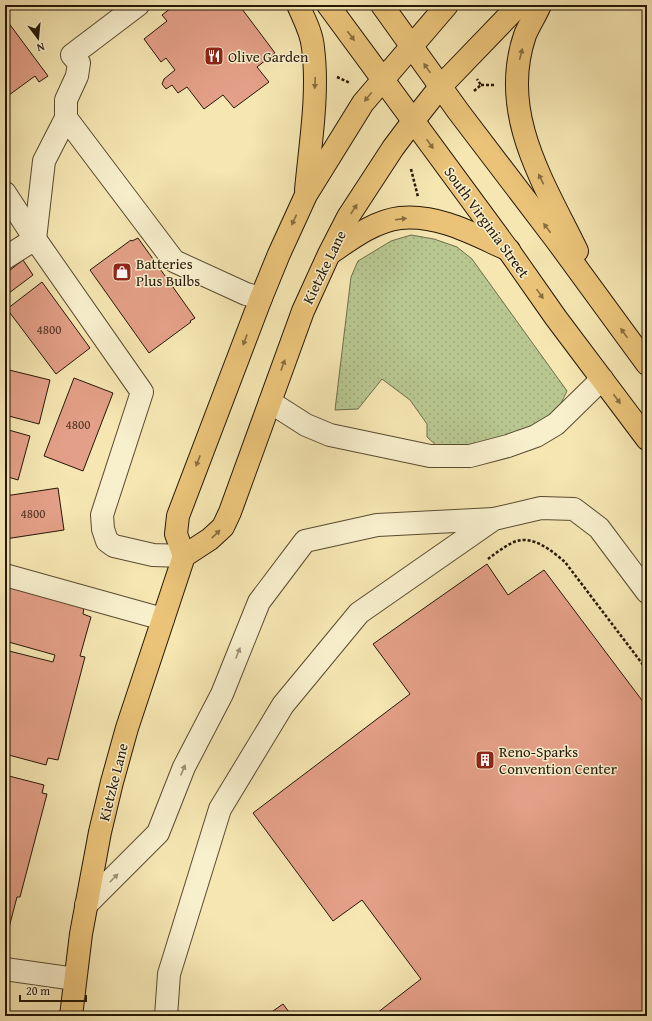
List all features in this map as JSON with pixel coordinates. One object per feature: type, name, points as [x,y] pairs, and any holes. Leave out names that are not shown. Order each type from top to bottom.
[{"type":"main road","points":[[298,5],[307,23],[313,47],[315,75],[306,195]]},
{"type":"main road","name":"South Virginia Street","points":[[328,5],[414,120],[556,318],[647,439]]},
{"type":"main road","points":[[382,5],[440,86],[647,364]]},
{"type":"main road","points":[[184,556],[176,534],[178,516],[261,298],[306,195],[363,103],[411,45],[447,5]]},
{"type":"main road","name":"Kietzke Lane","points":[[71,1016],[86,905],[100,832],[112,782],[127,728],[184,556],[210,539],[223,527],[230,512],[303,311],[348,217],[393,148],[440,86],[519,5]]},
{"type":"main road","points":[[540,5],[525,34],[518,62],[516,85],[518,108],[532,160],[602,302]]},
{"type":"main road","points":[[329,254],[359,234],[378,225],[400,218],[426,218],[448,224],[509,251]]},
{"type":"street","points":[[35,239],[44,161],[66,118],[66,100],[77,76],[79,64],[72,55],[138,5]]},
{"type":"street","points":[[66,118],[174,261],[246,294],[261,298]]},
{"type":"street","points":[[5,193],[35,239],[142,392],[102,515],[102,529],[107,541],[114,546],[153,555],[184,556]]},
{"type":"street","points":[[5,258],[35,239]]},
{"type":"street","points":[[270,402],[306,425],[330,435],[430,456],[470,456],[508,446],[536,436],[556,424],[602,379]]},
{"type":"street","points":[[86,905],[158,834],[184,767],[222,694],[260,602],[305,541],[377,525],[494,519],[541,508],[574,509],[599,528],[647,592]]},
{"type":"street","points":[[166,1016],[169,974],[220,809],[283,705],[359,613],[494,519]]},
{"type":"street","points":[[5,575],[163,619]]},
{"type":"street","points":[[5,969],[75,978]]},
{"type":"path","points":[[335,76],[350,83]]},
{"type":"path","points":[[474,76],[481,85]]},
{"type":"path","points":[[474,91],[481,85],[496,85]]},
{"type":"path","points":[[411,169],[420,202]]},
{"type":"path","points":[[488,559],[516,541],[529,540],[548,548],[565,562],[647,670]]},
{"type":"green space","points":[[411,235],[434,239],[457,247],[472,259],[567,391],[557,410],[540,424],[527,431],[498,440],[468,445],[438,447],[427,437],[427,424],[410,400],[382,379],[358,409],[335,410],[351,277],[358,261],[391,241]]},
{"type":"building","name":"Olive Garden","points":[[175,5],[239,5],[275,53],[257,67],[269,82],[234,108],[223,95],[204,109],[187,87],[178,93],[172,85],[166,89],[162,84],[164,79],[175,70],[166,58],[161,62],[144,39],[167,21],[162,15]]},
{"type":"building","points":[[5,18],[48,76],[39,82],[35,76],[5,98]]},
{"type":"building","points":[[138,238],[195,318],[149,353],[90,270],[131,240],[132,241]]},
{"type":"building","points":[[23,260],[33,275],[5,296],[5,274]]},
{"type":"building","points":[[42,282],[90,348],[56,374],[7,309]]},
{"type":"building","points":[[5,369],[50,380],[39,424],[5,415]]},
{"type":"building","points":[[74,378],[113,393],[83,471],[44,456]]},
{"type":"building","points":[[5,429],[30,436],[18,480],[5,476]]},
{"type":"building","points":[[58,488],[64,530],[5,539],[5,496]]},
{"type":"building","name":"Reno-Sparks Convention Center","points":[[487,564],[508,595],[544,570],[647,707],[647,1016],[373,1016],[421,979],[362,900],[333,921],[253,813],[410,694],[373,644]]},
{"type":"building","points":[[5,586],[84,607],[83,614],[91,617],[80,656],[85,657],[58,760],[48,758],[46,765],[5,754],[5,650],[53,662],[55,655],[5,641]]},
{"type":"building","points":[[5,775],[44,785],[42,793],[47,794],[20,897],[17,897],[6,939]]},
{"type":"building","points":[[283,1004],[292,1016],[266,1016]]},
{"type":"place","name":"Olive Garden","points":[[214,56]]},
{"type":"place","name":"Batteries Plus Bulbs","points":[[122,272]]},
{"type":"place","name":"Reno-Sparks Convention Center","points":[[485,760]]}]
